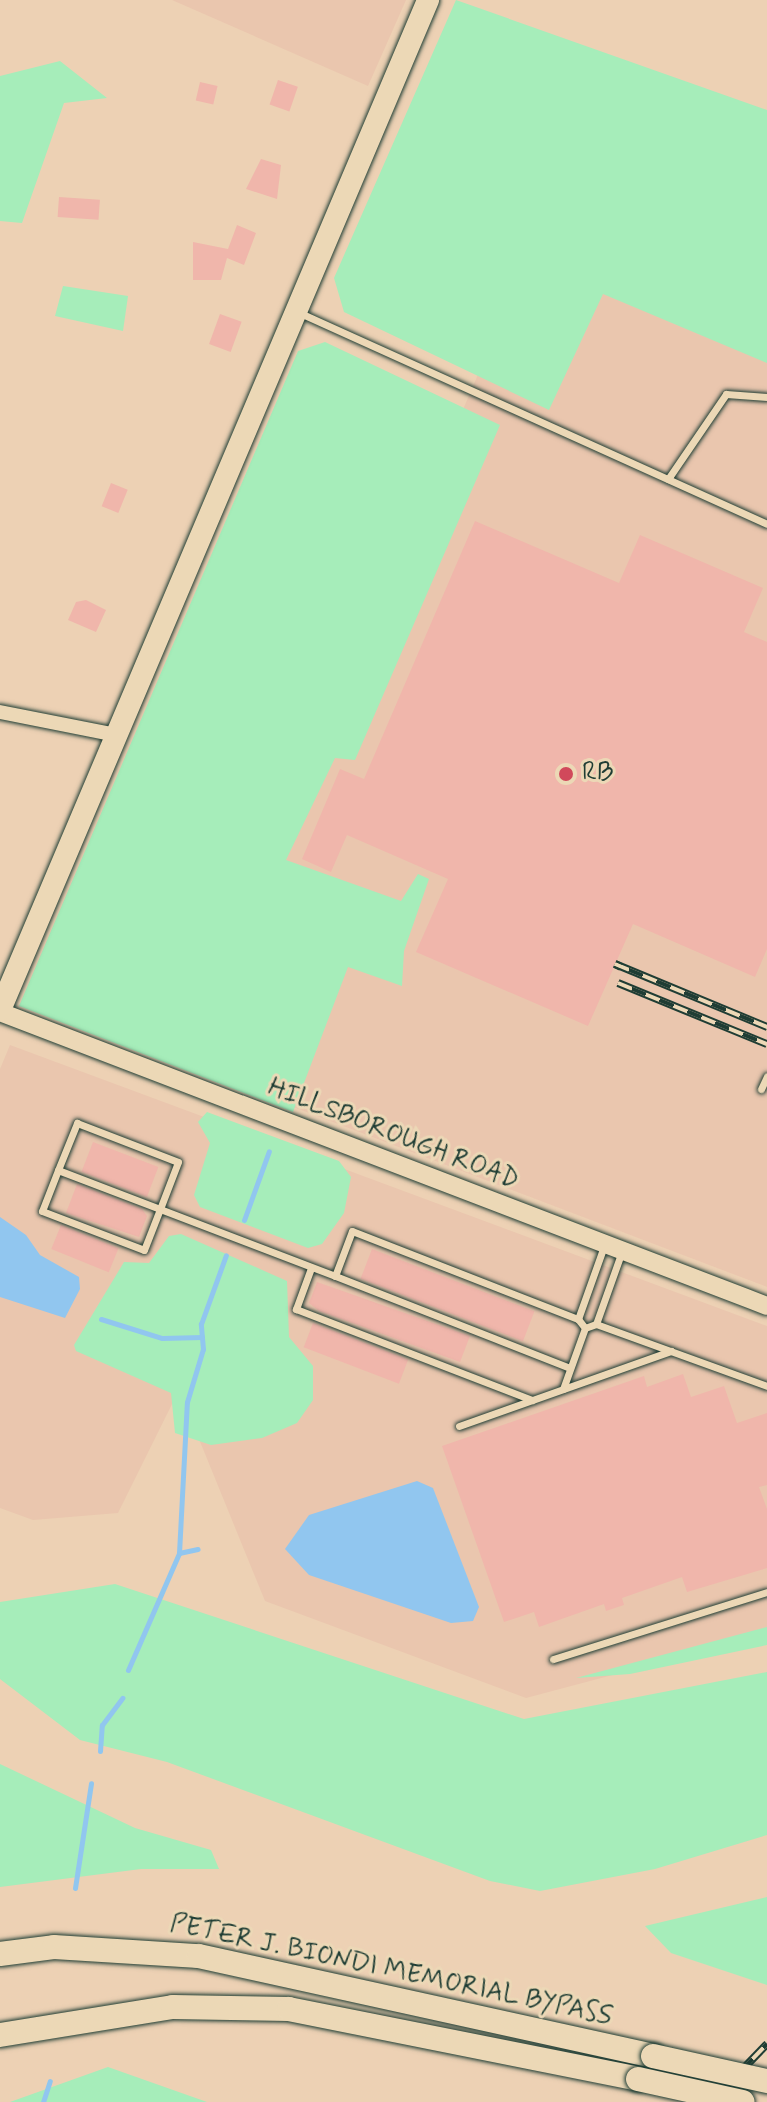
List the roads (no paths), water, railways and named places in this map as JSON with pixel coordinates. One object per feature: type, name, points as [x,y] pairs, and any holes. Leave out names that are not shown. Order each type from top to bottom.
[{"type":"highway","name":"PETER J. BIONDI MEMORIAL BYPASS","points":[[8,1950],[149,1948],[199,1956],[767,2081]]},
{"type":"highway","name":"PETER J. BIONDI MEMORIAL BYPASS","points":[[0,2035],[173,2007],[289,2009],[743,2102]]},
{"type":"main road","points":[[0,1011],[294,310],[428,0]]},
{"type":"street","points":[[0,712],[116,735]]},
{"type":"street","name":"HILLSBOROUGH ROAD","points":[[0,1011],[767,1306]]},
{"type":"lane","points":[[294,310],[767,524]]},
{"type":"lane","points":[[668,479],[726,394],[767,397]]},
{"type":"lane","points":[[761,1089],[767,1076]]},
{"type":"lane","points":[[77,1123],[178,1162],[160,1209],[144,1250],[42,1211],[77,1123]]},
{"type":"lane","points":[[58,1170],[570,1368]]},
{"type":"lane","points":[[335,1276],[352,1231],[578,1319],[585,1328]]},
{"type":"lane","points":[[578,1319],[614,1248]]},
{"type":"lane","points":[[596,1324],[614,1248]]},
{"type":"lane","points":[[311,1268],[296,1309],[532,1400]]},
{"type":"lane","points":[[563,1389],[585,1328],[596,1324],[767,1386]]},
{"type":"lane","points":[[459,1426],[671,1351]]},
{"type":"lane","points":[[553,1659],[767,1592]]},
{"type":"water","points":[[0,1217],[26,1235],[40,1255],[79,1277],[80,1289],[65,1318],[0,1297]]},
{"type":"water","points":[[417,1481],[433,1488],[479,1607],[473,1621],[451,1623],[309,1575],[285,1549],[309,1515]]},
{"type":"waterway","points":[[244,1220],[269,1151]]},
{"type":"waterway","points":[[128,1670],[179,1553],[187,1402],[203,1349],[201,1324],[226,1255]]},
{"type":"waterway","points":[[101,1319],[162,1338],[202,1337]]},
{"type":"waterway","points":[[179,1553],[198,1549]]},
{"type":"waterway","points":[[100,1751],[102,1725],[122,1698]]},
{"type":"waterway","points":[[75,1888],[91,1783]]},
{"type":"waterway","points":[[43,2102],[50,2081]]},
{"type":"railway","points":[[621,967],[615,964],[767,1027]]},
{"type":"railway","points":[[618,983],[767,1044]]},
{"type":"railway","points":[[711,2102],[767,2044]]},
{"type":"place","name":"RB","points":[[566,774]]}]
